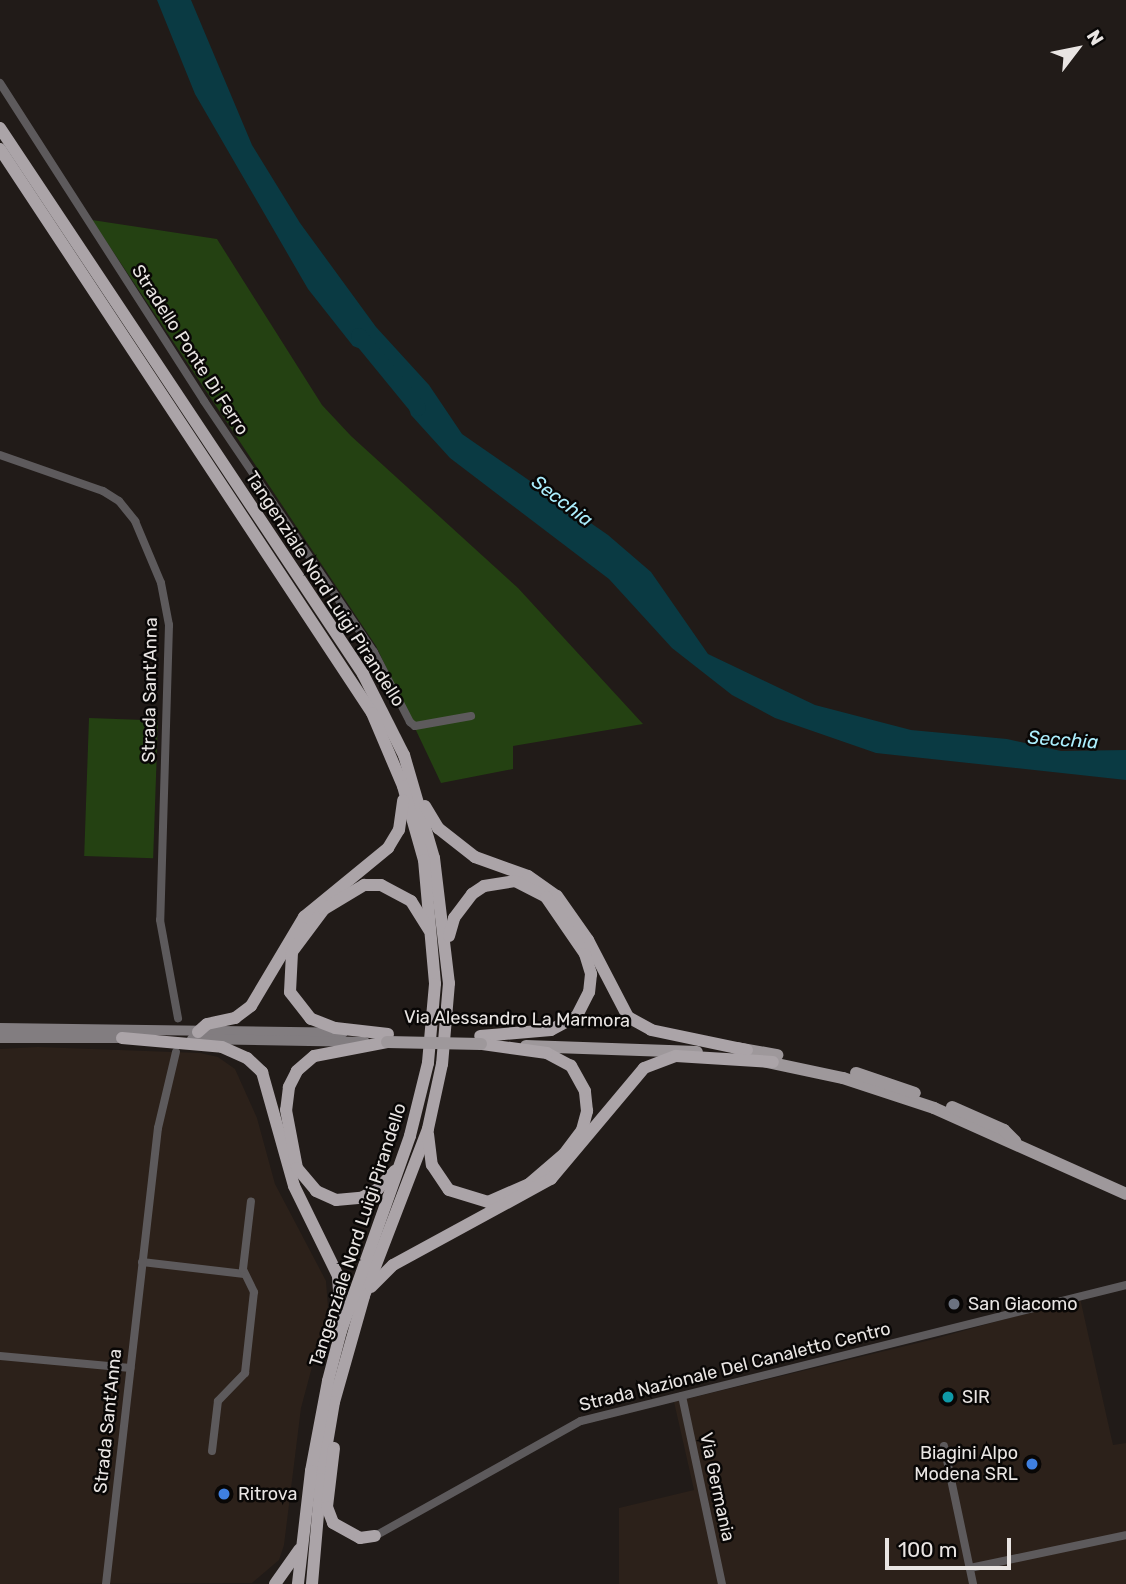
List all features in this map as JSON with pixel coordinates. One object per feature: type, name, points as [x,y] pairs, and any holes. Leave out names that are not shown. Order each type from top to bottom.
[{"type":"highway","name":"Tangenziale Nord Luigi Pirandello","points":[[0,128],[363,674],[408,783],[434,858],[447,944],[447,1014],[428,1129],[363,1296],[328,1434],[313,1578]]},
{"type":"highway","name":"Tangenziale Nord Luigi Pirandello","points":[[0,149],[352,679],[408,783],[424,860],[433,940],[428,1063],[404,1156],[341,1331],[311,1471],[298,1584]]},
{"type":"highway","points":[[198,1032],[208,1024],[235,1018],[251,1006],[304,917],[388,848],[399,830],[408,783]]},
{"type":"highway","points":[[408,783],[438,828],[475,857],[528,876],[557,896],[588,940],[628,1017],[659,1032],[747,1050]]},
{"type":"highway","points":[[447,944],[454,918],[472,894],[484,886],[515,881],[546,897],[585,954],[591,974],[589,992],[577,1016],[551,1030],[480,1040]]},
{"type":"highway","points":[[388,1038],[323,1025],[303,1012],[288,982],[292,952],[324,909],[364,885],[381,885],[411,901],[433,940]]},
{"type":"highway","points":[[122,1038],[222,1047],[247,1058],[262,1072],[294,1185],[338,1276],[341,1331]]},
{"type":"highway","points":[[388,1038],[327,1051],[297,1071],[289,1087],[286,1110],[290,1141],[297,1168],[308,1185],[336,1200],[369,1195],[392,1175],[404,1156]]},
{"type":"highway","points":[[428,1129],[432,1165],[438,1179],[449,1191],[477,1202],[502,1199],[529,1184],[564,1154],[582,1130],[587,1111],[586,1091],[571,1066],[547,1053],[480,1040]]},
{"type":"highway","points":[[363,1296],[393,1265],[551,1179],[644,1068],[676,1056],[773,1062]]},
{"type":"highway","points":[[328,1434],[334,1447],[327,1507],[333,1522],[360,1538],[375,1536]]},
{"type":"highway","points":[[275,1584],[304,1540]]},
{"type":"main road","name":"Via Alessandro La Marmora","points":[[0,1028],[480,1040],[673,1041],[747,1050],[887,1082],[1004,1130],[1016,1141]]},
{"type":"main road","name":"Via Alessandro La Marmora","points":[[0,1038],[388,1038]]},
{"type":"main road","name":"Via Alessandro La Marmora","points":[[480,1040],[674,1049],[773,1062],[885,1091],[1016,1141],[1126,1194]]},
{"type":"street","name":"Stradello Ponte Di Ferro","points":[[0,83],[204,401],[374,652],[410,722],[415,726],[471,716]]},
{"type":"street","name":"Strada Sant'Anna","points":[[0,455],[103,491],[119,501],[135,521],[161,583],[169,625],[160,920],[178,1017]]},
{"type":"street","name":"Strada Sant'Anna","points":[[106,1584],[158,1128],[176,1052]]},
{"type":"street","points":[[212,1451],[218,1401],[245,1373],[254,1292],[244,1274],[251,1200]]},
{"type":"street","points":[[142,1262],[244,1274]]},
{"type":"street","name":"Strada Nazionale Del Canaletto Centro","points":[[375,1536],[573,1423],[1126,1285]]},
{"type":"street","points":[[0,1356],[130,1368]]},
{"type":"street","name":"Via Germania","points":[[682,1396],[722,1584]]},
{"type":"street","points":[[944,1446],[973,1584]]},
{"type":"street","points":[[970,1568],[1126,1535]]},
{"type":"shaded area","points":[[38,1047],[200,1053],[218,1057],[235,1069],[257,1118],[275,1184],[326,1281],[328,1307],[301,1408],[284,1545],[279,1560],[252,1583],[0,1584],[0,1049]]},
{"type":"shaded area","points":[[1080,1298],[1113,1445],[1126,1443],[1126,1584],[619,1584],[619,1508],[694,1490],[674,1402],[934,1339]]},
{"type":"green space","points":[[92,220],[217,239],[322,405],[351,436],[518,588],[643,724],[513,746],[513,769],[441,783],[376,646]]},
{"type":"green space","points":[[89,718],[158,720],[153,858],[84,856]]},
{"type":"water","points":[[157,0],[191,0],[252,145],[300,223],[376,327],[429,385],[462,434],[608,535],[651,572],[708,654],[815,705],[911,730],[1007,739],[1061,751],[1126,750],[1126,780],[876,753],[775,718],[732,695],[672,648],[609,579],[450,458],[411,415],[399,378],[383,358],[353,346],[308,289],[195,94]]},
{"type":"waterway","name":"Secchia","points":[[359,336],[418,408]]},
{"type":"place","name":"San Giacomo","points":[[954,1304]]},
{"type":"place","name":"SIR","points":[[948,1397]]},
{"type":"place","name":"Biagini Alpo Modena SRL","points":[[1032,1464]]},
{"type":"place","name":"Ritrova","points":[[224,1494]]}]
